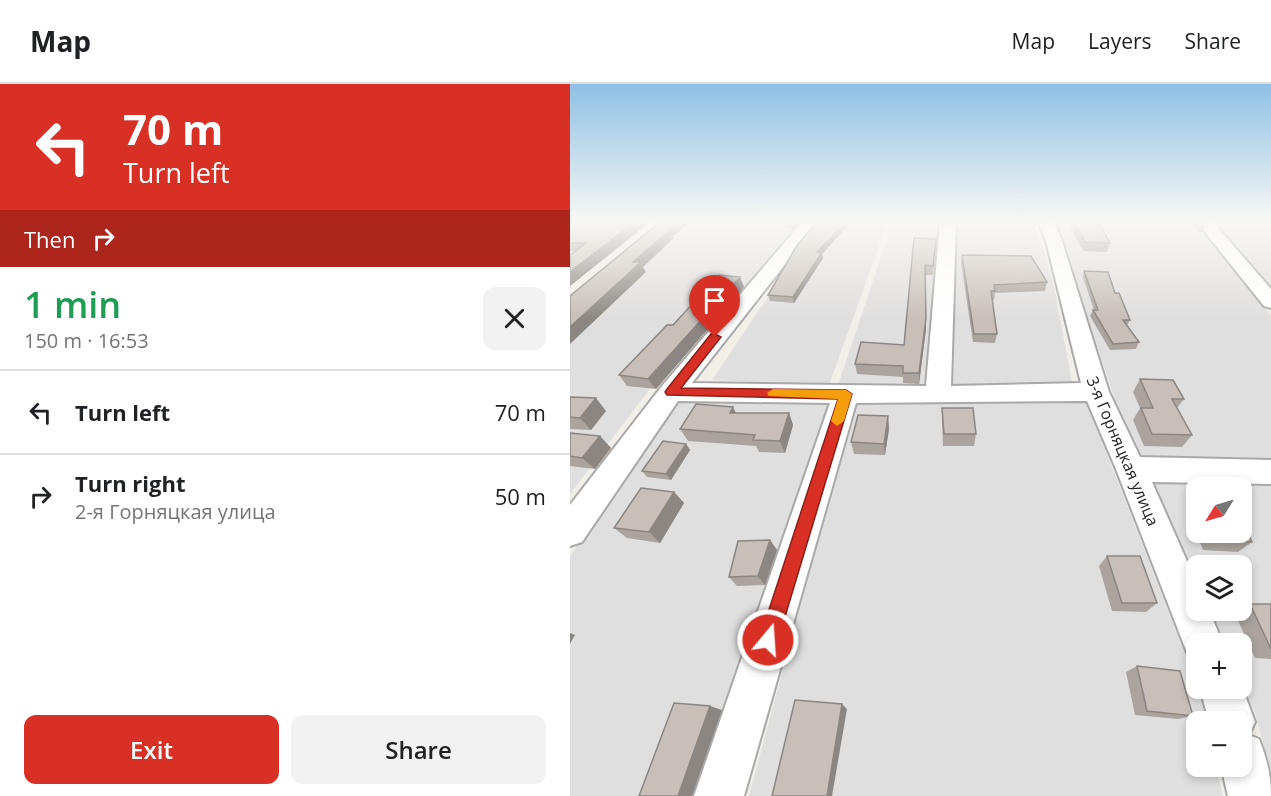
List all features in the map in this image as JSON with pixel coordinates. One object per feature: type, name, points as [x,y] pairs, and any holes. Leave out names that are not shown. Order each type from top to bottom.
[{"type":"street","points":[[570,531],[671,392],[784,254]]},
{"type":"street","points":[[938,395],[946,254]]},
{"type":"street","name":"3-я Горняцкая улица","points":[[1058,254],[1096,392],[1131,469],[1198,633]]},
{"type":"street","points":[[1231,254],[1271,302]]},
{"type":"street","points":[[671,392],[938,395],[1096,392]]},
{"type":"street","points":[[719,796],[846,394]]},
{"type":"street","points":[[1131,469],[1271,472]]},
{"type":"street","points":[[1248,777],[1253,796]]},
{"type":"shaded area","points":[[636,254],[774,254],[738,295],[677,353],[570,494],[570,313]]},
{"type":"shaded area","points":[[797,254],[876,254],[829,385],[712,380]]},
{"type":"shaded area","points":[[882,254],[937,254],[924,385],[838,385]]},
{"type":"shaded area","points":[[951,254],[1044,254],[1053,282],[1073,387],[947,386]]},
{"type":"shaded area","points":[[1066,254],[1224,254],[1271,316],[1271,463],[1135,459]]},
{"type":"shaded area","points":[[1242,254],[1271,254],[1271,288]]},
{"type":"shaded area","points":[[1084,395],[1186,656],[1186,699],[1201,699],[1204,711],[1186,711],[1186,777],[1218,777],[1223,796],[749,796],[854,404],[977,402]]},
{"type":"shaded area","points":[[676,400],[834,401],[705,796],[570,796],[570,556]]},
{"type":"shaded area","points":[[1147,478],[1186,479],[1186,543],[1252,543],[1252,480],[1266,480],[1271,486],[1271,773],[1255,713],[1248,699],[1252,699],[1252,633],[1218,633],[1213,621],[1252,621],[1252,555],[1186,555],[1186,562]]},
{"type":"building","points":[[571,254],[593,254],[570,272]]},
{"type":"building","points":[[621,254],[642,254],[633,262],[641,262],[570,327],[570,296]]},
{"type":"building","points":[[792,254],[821,254],[793,297],[768,295]]},
{"type":"building","points":[[912,254],[934,254],[933,266],[925,265],[926,318],[919,373],[903,373],[903,366],[855,364],[861,342],[904,345]]},
{"type":"building","points":[[962,255],[1031,256],[1047,282],[994,285],[995,291],[991,291],[997,334],[974,334]]},
{"type":"building","points":[[1084,271],[1108,272],[1115,293],[1119,293],[1130,320],[1123,320],[1139,342],[1113,344],[1093,310],[1098,310]]},
{"type":"building","points":[[719,275],[740,277],[648,379],[619,375],[667,325],[673,325]]},
{"type":"building","points":[[1140,379],[1173,380],[1184,399],[1172,399],[1192,435],[1152,434],[1141,408],[1153,408]]},
{"type":"building","points":[[570,397],[596,398],[580,418],[570,417]]},
{"type":"building","points":[[696,404],[733,407],[730,413],[789,413],[780,441],[753,440],[755,435],[680,429]]},
{"type":"building","points":[[942,408],[973,408],[976,434],[944,434]]},
{"type":"building","points":[[858,415],[888,416],[884,444],[851,442]]},
{"type":"building","points":[[570,433],[600,436],[582,458],[570,456]]},
{"type":"building","points":[[663,441],[686,444],[666,474],[642,471]]},
{"type":"building","points":[[641,488],[674,492],[649,532],[614,528]]},
{"type":"building","points":[[770,540],[758,576],[729,577],[738,541]]},
{"type":"building","points":[[1107,556],[1140,556],[1157,603],[1122,603]]},
{"type":"building","points":[[1252,604],[1271,604],[1271,649],[1252,608]]},
{"type":"building","points":[[1137,666],[1180,671],[1186,699],[1188,699],[1192,711],[1186,711],[1186,715],[1147,711]]},
{"type":"building","points":[[795,700],[842,704],[827,796],[772,796]]},
{"type":"building","points":[[674,703],[710,706],[678,796],[639,796]]},
{"type":"slow traffic","points":[[773,393],[846,394],[837,421]]},
{"type":"route","points":[[715,337],[671,392],[846,394],[768,640]]}]
